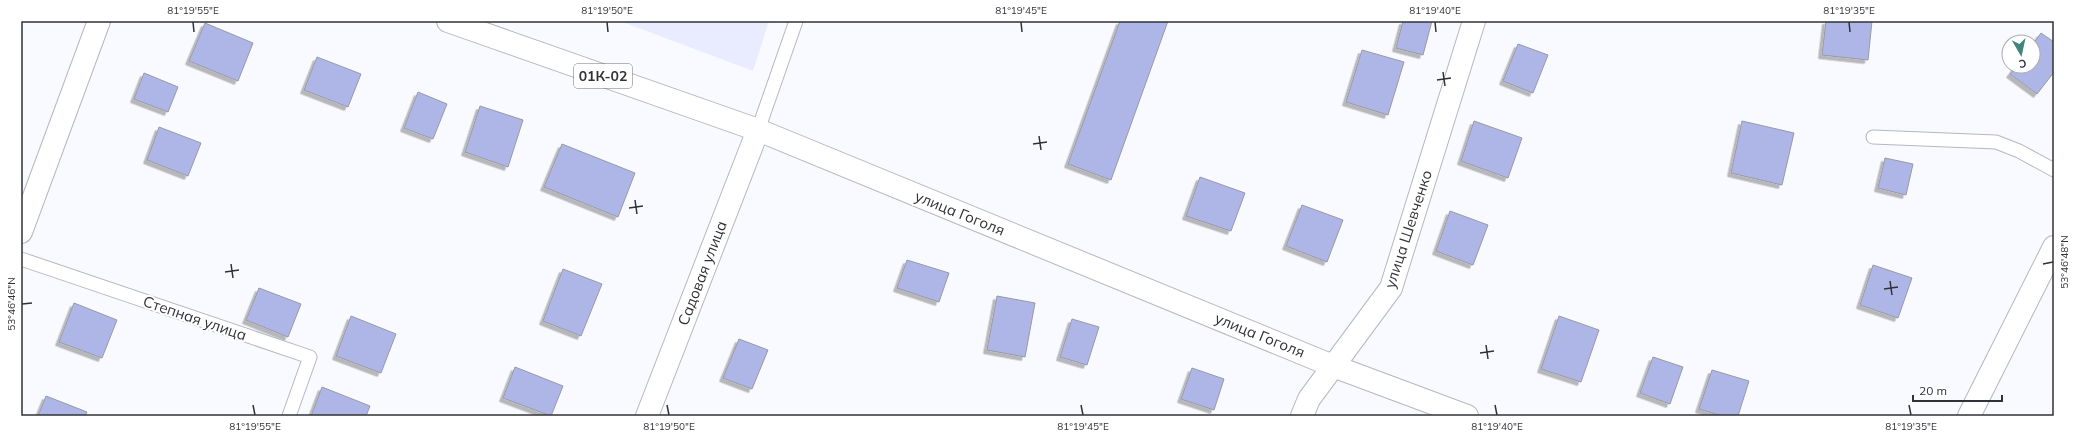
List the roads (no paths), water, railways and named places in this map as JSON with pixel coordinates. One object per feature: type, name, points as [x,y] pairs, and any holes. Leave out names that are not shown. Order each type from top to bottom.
[{"type":"main road","points":[[21,232],[99,21]]},
{"type":"main road","name":"улица Гоголя","points":[[448,21],[758,130],[1334,366],[1467,416]]},
{"type":"main road","name":"улица Шевченко","points":[[1302,416],[1309,399],[1392,288],[1474,21]]},
{"type":"main road","name":"Садовая улица","points":[[647,416],[758,130]]},
{"type":"main road","points":[[1969,416],[2054,247]]},
{"type":"lane","points":[[758,130],[796,21]]},
{"type":"lane","points":[[1873,137],[1996,142],[2019,151],[2054,170]]},
{"type":"lane","name":"Степная улица","points":[[21,259],[310,357],[289,416]]}]
